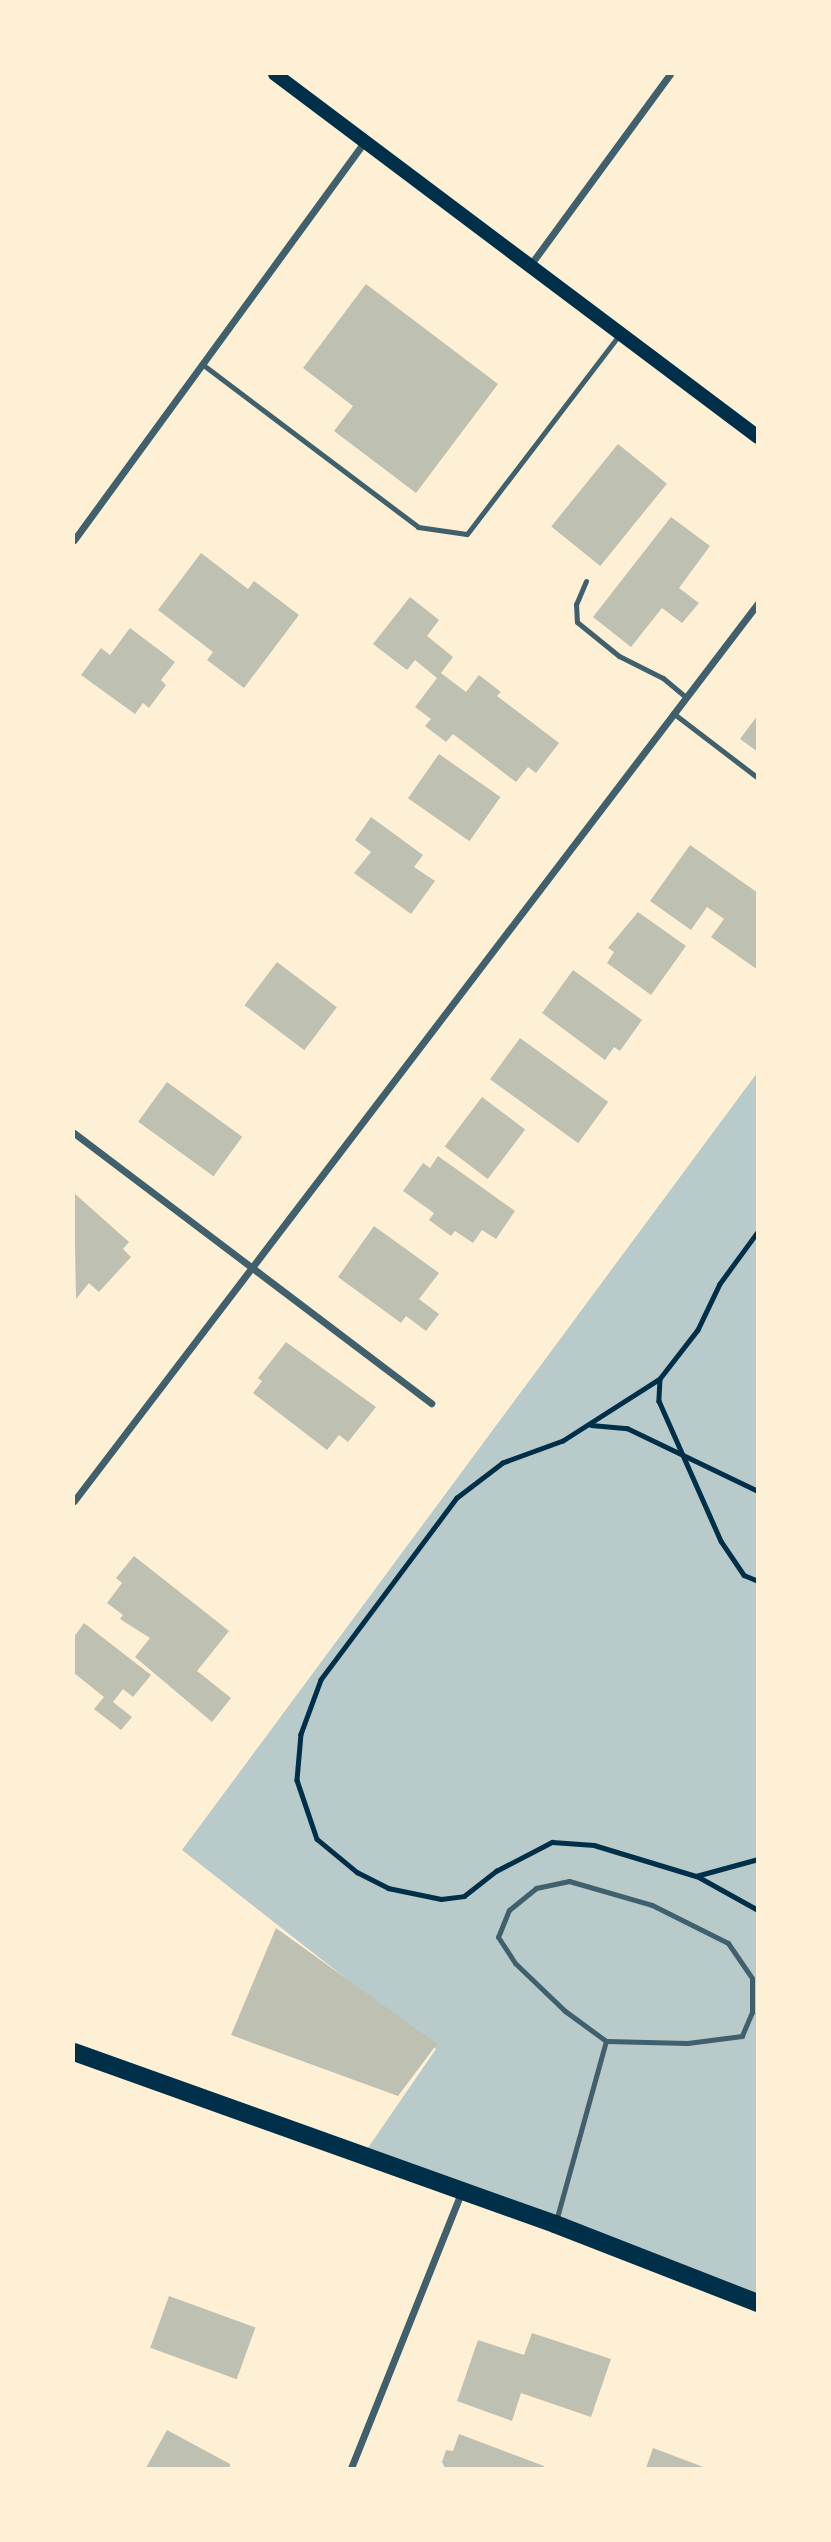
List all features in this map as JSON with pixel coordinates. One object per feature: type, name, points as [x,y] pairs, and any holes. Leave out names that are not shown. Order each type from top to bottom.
[{"type":"main road","points":[[275,74],[758,437]]},
{"type":"main road","points":[[74,2052],[555,2224],[758,2303]]},
{"type":"street","points":[[531,264],[670,74]]},
{"type":"street","points":[[74,540],[366,141]]},
{"type":"street","points":[[74,1501],[250,1266],[758,603]]},
{"type":"street","points":[[74,1133],[431,1403]]},
{"type":"street","points":[[351,2469],[461,2192]]},
{"type":"lane","points":[[202,364],[418,527],[467,534],[620,333]]},
{"type":"lane","points":[[586,581],[576,604],[577,622],[619,656],[663,678],[686,697]]},
{"type":"lane","points":[[673,713],[758,778]]},
{"type":"lane","points":[[569,1881],[652,1905],[728,1943],[751,1978],[752,2012],[741,2036],[687,2043],[606,2041],[535,1982],[498,1937],[509,1910],[536,1888],[569,1881]]},
{"type":"lane","points":[[555,2224],[606,2041]]},
{"type":"path","points":[[758,1232],[720,1284],[698,1330],[660,1379],[563,1441],[503,1463],[457,1498],[321,1680],[301,1734],[297,1780],[317,1839],[358,1872],[388,1888],[441,1899],[464,1896],[496,1871],[552,1842],[594,1845],[696,1876],[758,1910]]},
{"type":"path","points":[[660,1379],[659,1401],[721,1541],[744,1574],[758,1581]]},
{"type":"path","points":[[590,1425],[626,1428],[681,1452],[758,1492]]},
{"type":"path","points":[[696,1876],[758,1859]]},
{"type":"shaded area","points":[[757,1073],[757,2303],[363,2155],[436,2049],[182,1850]]},
{"type":"building","points":[[366,284],[498,384],[416,493],[334,431],[353,406],[303,368]]},
{"type":"building","points":[[618,444],[667,484],[600,566],[551,526]]},
{"type":"building","points":[[671,517],[710,546],[679,588],[699,603],[682,623],[662,608],[631,647],[593,617]]},
{"type":"building","points":[[201,553],[248,589],[254,581],[299,615],[244,688],[207,660],[213,652],[158,610]]},
{"type":"building","points":[[410,597],[439,620],[427,636],[453,657],[441,673],[466,692],[479,675],[501,692],[497,696],[559,743],[536,773],[528,767],[516,782],[453,734],[446,742],[425,726],[431,719],[415,707],[437,678],[415,660],[407,670],[373,644]]},
{"type":"building","points":[[130,628],[175,662],[161,680],[166,685],[149,708],[143,703],[135,714],[81,675],[101,648],[110,655]]},
{"type":"building","points":[[758,715],[758,752],[740,739]]},
{"type":"building","points":[[439,754],[500,797],[469,841],[408,798]]},
{"type":"building","points":[[371,817],[423,855],[414,867],[435,881],[411,914],[354,873],[371,852],[355,840]]},
{"type":"building","points":[[690,845],[758,893],[758,970],[711,937],[724,919],[707,907],[691,930],[650,901]]},
{"type":"building","points":[[638,912],[686,946],[651,995],[607,963],[614,952],[608,948]]},
{"type":"building","points":[[277,962],[337,1007],[304,1050],[245,1005]]},
{"type":"building","points":[[573,970],[642,1020],[620,1051],[614,1047],[605,1060],[542,1013]]},
{"type":"building","points":[[520,1038],[608,1102],[578,1143],[490,1079]]},
{"type":"building","points":[[167,1082],[242,1137],[213,1176],[138,1122]]},
{"type":"building","points":[[482,1097],[525,1129],[488,1179],[445,1147]]},
{"type":"building","points":[[438,1156],[515,1211],[496,1239],[482,1230],[473,1243],[455,1231],[451,1236],[429,1220],[434,1213],[403,1191],[423,1163],[430,1168]]},
{"type":"building","points":[[74,1193],[129,1242],[123,1249],[131,1257],[99,1292],[89,1283],[76,1299]]},
{"type":"building","points":[[374,1226],[439,1273],[419,1299],[439,1314],[426,1331],[406,1316],[401,1323],[338,1277]]},
{"type":"building","points":[[286,1342],[376,1407],[348,1442],[339,1435],[327,1450],[253,1393],[262,1381],[258,1378]]},
{"type":"building","points":[[134,1556],[229,1631],[197,1671],[231,1698],[212,1722],[135,1657],[150,1638],[120,1619],[123,1615],[107,1603],[122,1583],[116,1578]]},
{"type":"building","points":[[84,1623],[151,1675],[133,1697],[123,1689],[113,1702],[132,1717],[121,1730],[94,1709],[104,1697],[74,1673],[74,1637]]},
{"type":"building","points":[[276,1928],[437,2044],[398,2096],[231,2035]]},
{"type":"building","points":[[169,2296],[255,2327],[237,2379],[150,2348]]},
{"type":"building","points":[[532,2333],[611,2359],[591,2417],[521,2393],[512,2421],[457,2401],[478,2340],[524,2355]]},
{"type":"building","points":[[167,2430],[230,2464],[230,2468],[146,2468]]},
{"type":"building","points":[[459,2434],[544,2466],[445,2468],[442,2462],[446,2450],[453,2451]]},
{"type":"building","points":[[653,2448],[706,2468],[646,2468]]}]
